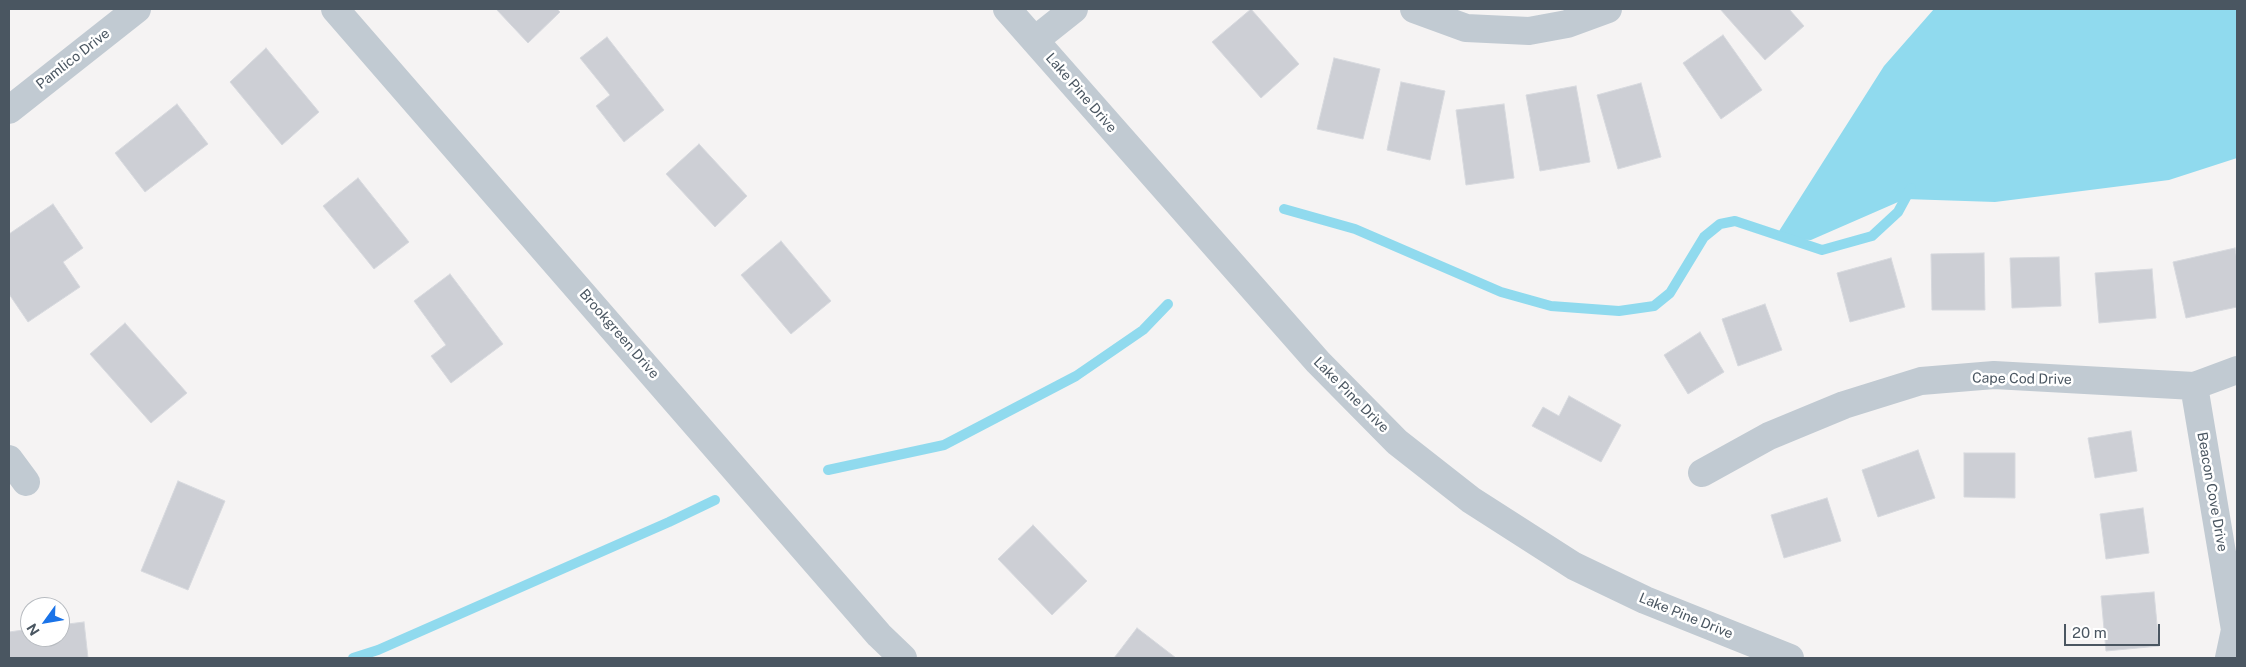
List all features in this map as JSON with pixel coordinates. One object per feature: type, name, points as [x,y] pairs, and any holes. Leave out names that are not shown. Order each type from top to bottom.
[{"type":"street","name":"Pamlico Drive","points":[[9,110],[137,9]]},
{"type":"street","name":"Brookgreen Drive","points":[[335,9],[879,635],[903,658]]},
{"type":"street","name":"Lake Pine Drive","points":[[1007,9],[1318,362],[1397,442],[1471,500],[1574,566],[1645,600],[1790,658]]},
{"type":"street","points":[[1034,40],[1074,9]]},
{"type":"street","points":[[1414,9],[1466,28],[1528,31],[1567,24],[1608,9]]},
{"type":"street","name":"Cape Cod Drive","points":[[1702,473],[1778,433],[1844,405],[1922,381],[1994,375],[2194,386],[2237,370]]},
{"type":"street","name":"Beacon Cove Drive","points":[[2194,386],[2236,630],[2229,658]]},
{"type":"street","points":[[9,459],[26,482]]},
{"type":"water","points":[[1934,9],[2237,9],[2237,158],[2169,180],[1995,202],[1905,199],[1811,240],[1774,239],[1884,66]]},
{"type":"building","points":[[496,9],[557,9],[560,12],[528,43]]},
{"type":"building","points":[[1251,9],[1299,64],[1261,98],[1212,42]]},
{"type":"building","points":[[1720,9],[1789,9],[1804,26],[1765,60]]},
{"type":"building","points":[[1723,35],[1762,90],[1721,119],[1683,63]]},
{"type":"building","points":[[607,37],[664,110],[624,142],[596,106],[610,95],[580,58]]},
{"type":"building","points":[[266,48],[319,112],[282,145],[230,82]]},
{"type":"building","points":[[1334,58],[1380,69],[1363,139],[1317,129]]},
{"type":"building","points":[[1401,82],[1445,91],[1430,160],[1387,150]]},
{"type":"building","points":[[1641,83],[1661,157],[1618,169],[1597,95]]},
{"type":"building","points":[[1576,86],[1590,162],[1540,171],[1526,95]]},
{"type":"building","points":[[177,104],[208,144],[145,192],[115,153]]},
{"type":"building","points":[[1504,104],[1514,178],[1466,185],[1456,110]]},
{"type":"building","points":[[699,144],[747,196],[715,227],[666,174]]},
{"type":"building","points":[[358,178],[409,242],[374,269],[323,206]]},
{"type":"building","points":[[53,204],[83,248],[63,262],[80,287],[28,322],[9,294],[9,234]]},
{"type":"building","points":[[781,241],[831,301],[791,334],[741,275]]},
{"type":"building","points":[[2235,248],[2237,260],[2237,307],[2186,318],[2173,262]]},
{"type":"building","points":[[1984,253],[1985,310],[1932,310],[1931,254]]},
{"type":"building","points":[[2059,257],[2061,306],[2012,308],[2010,258]]},
{"type":"building","points":[[1891,258],[1905,307],[1850,322],[1837,273]]},
{"type":"building","points":[[2152,269],[2156,318],[2099,323],[2095,273]]},
{"type":"building","points":[[450,274],[503,344],[451,383],[431,356],[446,345],[414,301]]},
{"type":"building","points":[[1765,304],[1782,350],[1738,366],[1722,319]]},
{"type":"building","points":[[125,323],[187,393],[151,423],[90,354]]},
{"type":"building","points":[[1700,332],[1724,372],[1688,394],[1664,355]]},
{"type":"building","points":[[1569,396],[1621,425],[1601,462],[1532,426],[1543,407],[1559,416]]},
{"type":"building","points":[[2131,431],[2137,471],[2095,478],[2088,438]]},
{"type":"building","points":[[1918,450],[1935,498],[1878,517],[1862,470]]},
{"type":"building","points":[[1964,453],[2015,453],[2015,498],[1964,497]]},
{"type":"building","points":[[178,481],[225,501],[188,590],[141,571]]},
{"type":"building","points":[[1827,498],[1841,541],[1784,558],[1771,515]]},
{"type":"building","points":[[2143,508],[2149,553],[2106,559],[2100,514]]},
{"type":"building","points":[[1033,525],[1087,581],[1052,615],[998,559]]},
{"type":"building","points":[[2154,592],[2159,646],[2106,651],[2101,596]]},
{"type":"building","points":[[84,622],[88,658],[9,658],[9,632],[20,630],[20,647],[70,647],[70,624]]},
{"type":"building","points":[[1137,628],[1176,658],[1114,658]]},
{"type":"waterway","points":[[1284,209],[1355,229],[1501,292],[1551,306],[1619,311],[1654,306],[1670,293],[1704,237],[1720,224],[1735,221],[1822,250],[1872,236],[1898,212],[1911,188]]},
{"type":"waterway","points":[[828,470],[944,445],[1076,376],[1143,330],[1168,304]]},
{"type":"waterway","points":[[353,658],[378,650],[715,500]]}]
